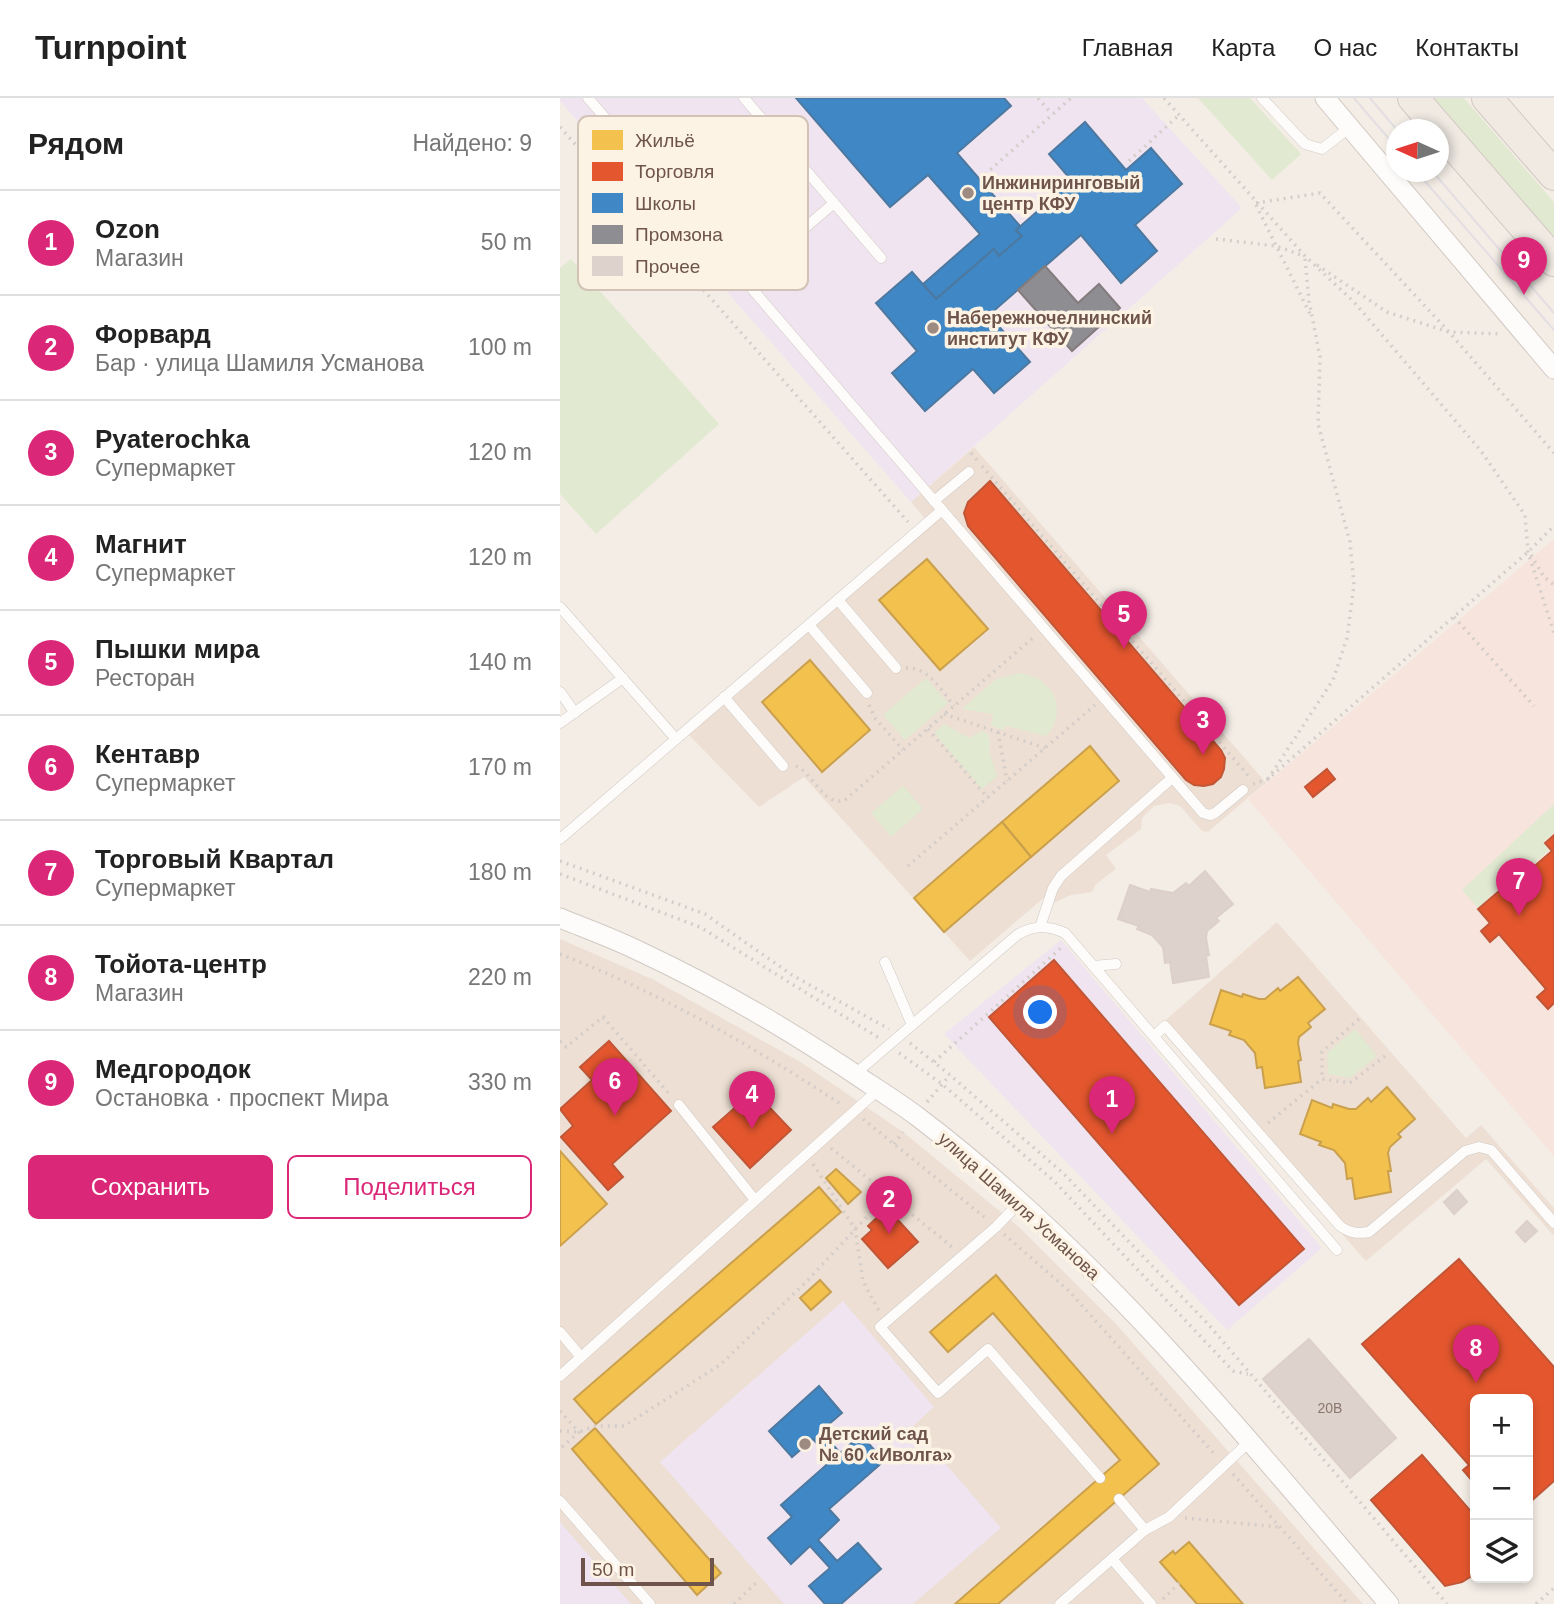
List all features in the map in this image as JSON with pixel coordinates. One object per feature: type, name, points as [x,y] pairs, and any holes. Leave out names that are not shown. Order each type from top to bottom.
[{"type":"main road","points":[[1413,98],[1554,261]]},
{"type":"main road","points":[[1487,98],[1554,176]]},
{"type":"street","points":[[1325,98],[1554,369]]},
{"type":"street","name":"улица Шамиля Усманова","points":[[560,918],[640,951],[740,1004],[809,1043],[917,1116],[1020,1202],[1108,1286],[1250,1442],[1389,1604]]},
{"type":"lane","points":[[588,98],[603,116]]},
{"type":"lane","points":[[744,98],[759,116]]},
{"type":"lane","points":[[1262,98],[1305,144],[1322,149],[1350,127]]},
{"type":"lane","points":[[1297,137],[1307,128]]},
{"type":"lane","points":[[808,173],[881,258]]},
{"type":"lane","points":[[808,225],[834,203]]},
{"type":"lane","points":[[753,290],[1206,815],[1215,813],[1243,788]]},
{"type":"lane","points":[[560,839],[916,531],[969,472]]},
{"type":"lane","points":[[838,600],[896,668]]},
{"type":"lane","points":[[560,607],[676,739]]},
{"type":"lane","points":[[809,625],[867,693]]},
{"type":"lane","points":[[560,723],[622,678]]},
{"type":"lane","points":[[560,692],[575,713]]},
{"type":"lane","points":[[724,697],[783,766]]},
{"type":"lane","points":[[1040,926],[1060,876],[1172,778]]},
{"type":"lane","points":[[855,1074],[1017,935],[1040,926],[1057,929],[1070,939],[1337,1250]]},
{"type":"lane","points":[[885,962],[912,1025]]},
{"type":"lane","points":[[1093,966],[1116,964]]},
{"type":"lane","points":[[1154,1036],[1165,1026],[1340,1227],[1348,1232],[1369,1232],[1465,1151],[1479,1147],[1491,1150],[1554,1223]]},
{"type":"lane","points":[[560,1376],[878,1090]]},
{"type":"lane","points":[[679,1105],[755,1199]]},
{"type":"lane","points":[[1020,1202],[996,1227],[880,1327],[938,1393],[988,1349],[1100,1478]]},
{"type":"lane","points":[[560,1332],[581,1357]]},
{"type":"lane","points":[[1060,1604],[1145,1530],[1169,1517],[1250,1442]]},
{"type":"lane","points":[[1119,1499],[1145,1530]]},
{"type":"lane","points":[[560,1501],[650,1604]]},
{"type":"lane","points":[[1112,1559],[1151,1604]]},
{"type":"path","points":[[1038,98],[1052,114]]},
{"type":"path","points":[[979,179],[1071,98]]},
{"type":"path","points":[[1164,98],[1305,256],[1354,302],[1481,451],[1525,515],[1528,552],[1554,633]]},
{"type":"path","points":[[1129,161],[1179,115]]},
{"type":"path","points":[[560,127],[578,147]]},
{"type":"path","points":[[1256,203],[1320,193],[1449,332],[1554,453]]},
{"type":"path","points":[[1256,203],[1313,320]]},
{"type":"path","points":[[1216,239],[1276,246],[1305,256],[1387,312],[1449,332],[1524,334]]},
{"type":"path","points":[[1268,779],[1333,680],[1348,638],[1354,585],[1350,542],[1318,424],[1320,357],[1305,256]]},
{"type":"path","points":[[704,290],[916,531]]},
{"type":"path","points":[[971,453],[1254,783]]},
{"type":"path","points":[[1243,788],[1268,779],[1528,552],[1554,526]]},
{"type":"path","points":[[1528,552],[1544,577],[1553,584]]},
{"type":"path","points":[[1454,617],[1534,706]]},
{"type":"path","points":[[783,766],[796,766],[805,771],[830,800],[845,800],[1044,629]]},
{"type":"path","points":[[896,668],[912,667],[925,672],[954,706]]},
{"type":"path","points":[[867,693],[872,714],[903,750]]},
{"type":"path","points":[[908,866],[1103,698]]},
{"type":"path","points":[[944,714],[1045,748]]},
{"type":"path","points":[[928,729],[988,798]]},
{"type":"path","points":[[998,732],[1007,781]]},
{"type":"path","points":[[560,861],[705,914],[792,975],[900,1036],[950,1075],[1063,1173],[1208,1324],[1447,1604]]},
{"type":"path","points":[[934,1062],[1070,939]]},
{"type":"path","points":[[560,1041],[566,1047],[603,1017],[679,1105]]},
{"type":"path","points":[[1322,1079],[1322,1052],[1359,1019]]},
{"type":"path","points":[[1258,1131],[1322,1079],[1350,1083],[1388,1054]]},
{"type":"path","points":[[927,1101],[950,1075]]},
{"type":"path","points":[[894,1144],[903,1132]]},
{"type":"path","points":[[821,1140],[961,1255]]},
{"type":"path","points":[[806,1153],[855,1229],[863,1281],[885,1322]]},
{"type":"path","points":[[560,1449],[579,1432],[595,1426],[624,1426],[720,1365],[808,1280],[888,1194]]},
{"type":"path","points":[[560,1411],[579,1432]]},
{"type":"path","points":[[560,1431],[579,1432]]},
{"type":"path","points":[[1169,1517],[1280,1527]]},
{"type":"path","points":[[734,1604],[757,1582]]},
{"type":"path","points":[[1157,1604],[1179,1583]]},
{"type":"path","points":[[1536,1604],[1554,1588]]},
{"type":"shaded area","name":"Набережночелнинский институт КФУ","points":[[560,98],[1142,98],[1242,208],[911,502],[725,290],[808,290],[808,116],[578,116],[578,122]]},
{"type":"shaded area","points":[[974,447],[1268,785],[1263,785],[1208,832],[1202,831],[1180,806],[1170,803],[1154,806],[1142,818],[1141,829],[1106,855],[1116,869],[1096,884],[1092,892],[1071,895],[1054,903],[1047,895],[970,961],[804,777],[759,807],[689,735],[927,521],[911,502]]},
{"type":"shaded area","points":[[1554,539],[1554,1156],[1248,799]]},
{"type":"shaded area","points":[[1277,922],[1466,1138],[1481,1125],[1554,1208],[1554,1236],[1486,1159],[1366,1261],[1158,1027]]},
{"type":"shaded area","points":[[560,939],[654,980],[802,1063],[903,1132],[1020,1228],[1116,1324],[1363,1604],[560,1604]]},
{"type":"shaded area","points":[[1061,940],[1322,1248],[1227,1330],[944,1034]]},
{"type":"shaded area","name":"Детский сад № 60 «Иволга»","points":[[843,1301],[934,1407],[913,1426],[1001,1528],[913,1604],[784,1604],[660,1462]]},
{"type":"shaded area","points":[[560,1522],[631,1604],[560,1604]]},
{"type":"green space","points":[[1198,98],[1250,98],[1301,154],[1272,180]]},
{"type":"green space","points":[[1429,98],[1464,98],[1554,202],[1554,242],[1449,119]]},
{"type":"green space","points":[[571,259],[578,267],[578,290],[599,290],[719,424],[596,534],[560,494],[560,268]]},
{"type":"green space","points":[[1018,673],[1040,680],[1054,696],[1057,715],[1046,736],[1006,726],[1004,730],[991,726],[993,714],[962,709],[995,680]]},
{"type":"green space","points":[[926,678],[948,703],[905,740],[883,715]]},
{"type":"green space","points":[[944,724],[969,738],[982,731],[988,734],[989,751],[997,776],[982,789],[934,733]]},
{"type":"green space","points":[[903,786],[923,809],[891,837],[871,813]]},
{"type":"green space","points":[[1554,804],[1554,833],[1543,842],[1549,850],[1501,892],[1498,889],[1478,908],[1462,890]]},
{"type":"green space","points":[[1355,1029],[1377,1056],[1350,1078],[1328,1074],[1327,1053]]},
{"type":"building: Жильё","points":[[927,559],[988,629],[940,670],[879,600]]},
{"type":"building: Жильё","points":[[810,660],[870,730],[822,772],[762,702]]},
{"type":"building: Жильё","points":[[1090,746],[1119,781],[1031,857],[1002,822]]},
{"type":"building: Жильё","points":[[1002,822],[1031,857],[944,932],[914,898]]},
{"type":"building: Жильё","points":[[1298,977],[1325,1009],[1308,1023],[1311,1027],[1299,1037],[1301,1082],[1265,1088],[1262,1067],[1257,1068],[1255,1053],[1244,1040],[1229,1035],[1231,1031],[1210,1024],[1221,990],[1242,997],[1243,994],[1265,999]]},
{"type":"building: Жильё","points":[[1387,1087],[1415,1119],[1398,1134],[1401,1137],[1390,1147],[1388,1153],[1391,1192],[1355,1199],[1352,1178],[1347,1179],[1345,1163],[1334,1150],[1300,1134],[1312,1100],[1332,1108],[1333,1104],[1356,1109],[1368,1098],[1371,1102]]},
{"type":"building: Жильё","points":[[560,1151],[607,1204],[560,1246]]},
{"type":"building: Жильё","points":[[836,1169],[861,1192],[848,1204],[826,1178]]},
{"type":"building: Жильё","points":[[819,1187],[841,1212],[596,1424],[574,1399]]},
{"type":"building: Жильё","points":[[996,1275],[1159,1464],[998,1604],[955,1604],[1120,1460],[993,1313],[948,1352],[930,1332]]},
{"type":"building: Жильё","points":[[820,1280],[831,1292],[811,1310],[800,1298]]},
{"type":"building: Жильё","points":[[595,1428],[721,1573],[697,1595],[572,1449]]},
{"type":"building: Жильё","points":[[1189,1542],[1243,1604],[1197,1604],[1160,1562]]},
{"type":"building: Торговля","points":[[990,481],[1221,750],[1225,758],[1224,769],[1221,777],[1213,784],[1194,785],[1186,780],[968,526],[964,513],[968,502]]},
{"type":"building: Торговля","points":[[1327,769],[1335,779],[1313,797],[1305,787]]},
{"type":"building: Торговля","points":[[1554,835],[1554,1003],[1548,1009],[1537,997],[1546,989],[1499,934],[1490,942],[1481,931],[1490,923],[1478,909],[1499,891],[1502,894],[1552,851],[1545,843]]},
{"type":"building: Торговля","points":[[1054,960],[1304,1249],[1239,1305],[989,1017]]},
{"type":"building: Торговля","points":[[609,1041],[671,1111],[612,1164],[623,1177],[608,1190],[561,1137],[573,1126],[560,1109],[592,1080],[580,1067]]},
{"type":"building: Торговля","points":[[754,1091],[791,1130],[750,1168],[713,1127]]},
{"type":"building: Торговля","points":[[887,1208],[918,1242],[888,1268],[862,1239],[872,1230],[868,1226]]},
{"type":"building: Торговля","points":[[1459,1259],[1554,1367],[1554,1481],[1533,1500],[1533,1394],[1470,1394],[1470,1478],[1463,1470],[1469,1465],[1362,1344]]},
{"type":"building: Торговля","points":[[1422,1455],[1470,1510],[1470,1577],[1445,1586],[1371,1500]]},
{"type":"building: Школы","name":"Инжиниринговый центр КФУ","points":[[796,98],[1004,98],[1011,106],[957,153],[1020,226],[1016,230],[1022,236],[999,256],[994,249],[936,299],[923,284],[980,234],[928,175],[890,207]]},
{"type":"building: Школы","points":[[1085,122],[1126,170],[1151,148],[1182,184],[1135,225],[1157,251],[1121,283],[1081,235],[989,315],[1030,362],[994,393],[973,369],[925,411],[892,373],[917,351],[876,303],[912,272],[936,299],[994,249],[999,256],[1022,236],[1016,230],[1072,181],[1049,154]]},
{"type":"building: Школы","points":[[819,1386],[842,1413],[821,1431],[840,1453],[861,1435],[884,1461],[829,1509],[839,1520],[818,1540],[837,1561],[858,1543],[881,1569],[841,1604],[825,1604],[809,1586],[830,1568],[810,1546],[791,1564],[768,1538],[792,1517],[781,1505],[832,1460],[813,1439],[792,1457],[769,1431]]},
{"type":"building: Промзона","points":[[1045,266],[1078,303],[1099,284],[1120,308],[1072,351],[1018,290]]},
{"type":"building: Прочее","points":[[1205,871],[1233,904],[1216,918],[1219,921],[1207,931],[1209,977],[1173,983],[1170,962],[1165,963],[1163,947],[1152,935],[1137,929],[1139,926],[1118,919],[1130,885],[1150,892],[1151,889],[1173,893],[1186,883],[1189,886]]},
{"type":"building: Прочее","points":[[1457,1190],[1467,1202],[1454,1214],[1444,1202]]},
{"type":"building: Прочее","points":[[1527,1221],[1537,1231],[1525,1242],[1516,1232]]},
{"type":"building: Прочее","points":[[1309,1339],[1396,1438],[1350,1478],[1263,1379]]},
{"type":"tram line","points":[[1354,98],[1386,135]]},
{"type":"tram line","points":[[1370,98],[1388,119]]},
{"type":"tram line","points":[[1426,182],[1554,330]]},
{"type":"tram line","points":[[1442,182],[1554,313]]},
{"type":"place","name":"Инжиниринговый центр КФУ","points":[[968,193]]},
{"type":"place","name":"Медгородок","points":[[1524,295]]},
{"type":"place","name":"Набережночелнинский институт КФУ","points":[[933,328]]},
{"type":"place","name":"Пышки мира","points":[[1124,649]]},
{"type":"place","name":"Pyaterochka","points":[[1203,755]]},
{"type":"place","name":"Торговый Квартал","points":[[1519,916]]},
{"type":"place","name":"Кентавр","points":[[615,1116]]},
{"type":"place","name":"Магнит","points":[[752,1129]]},
{"type":"place","name":"Ozon","points":[[1112,1134]]},
{"type":"place","name":"Форвард","points":[[889,1234]]},
{"type":"place","name":"Тойота-центр","points":[[1476,1383]]},
{"type":"place","name":"Детский сад № 60 «Иволга»","points":[[805,1444]]}]
